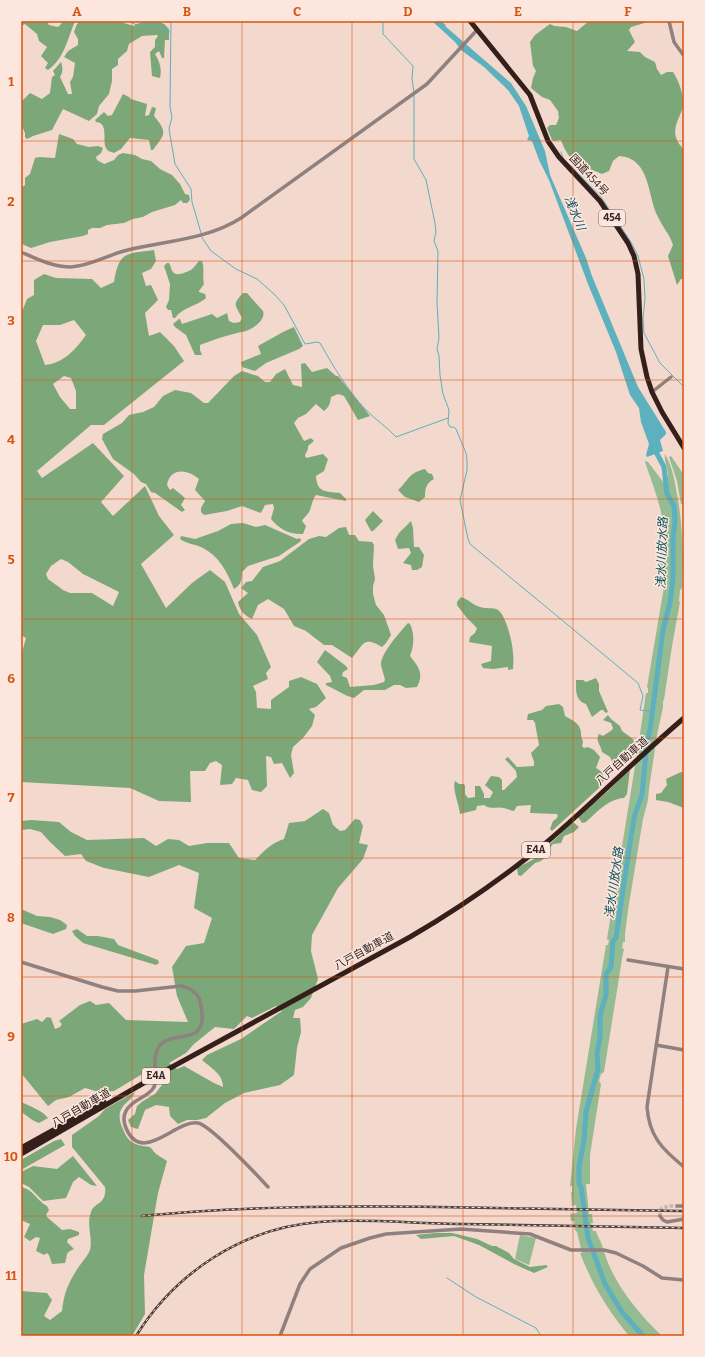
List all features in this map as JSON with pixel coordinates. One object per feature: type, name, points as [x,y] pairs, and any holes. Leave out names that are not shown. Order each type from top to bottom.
[{"type":"highway","name":"国道454号","points":[[470,21],[530,95],[548,141],[559,158],[600,201],[628,242],[634,256],[638,274],[641,349],[647,377],[652,392],[662,412],[684,448]]},
{"type":"highway","name":"八戸自動車道","points":[[21,1148],[435,922],[528,854],[684,717]]},
{"type":"highway","name":"八戸自動車道","points":[[21,1154],[161,1073],[292,1001]]},
{"type":"street","points":[[669,21],[674,42],[684,56]]},
{"type":"street","points":[[21,252],[54,265],[76,266],[90,264],[122,251],[212,232],[229,225],[241,218],[416,93],[434,77],[477,30]]},
{"type":"street","points":[[652,392],[671,377]]},
{"type":"street","points":[[628,960],[684,969]]},
{"type":"street","points":[[21,962],[110,990],[135,991],[181,986],[195,992],[201,1003],[201,1026],[192,1035],[171,1039],[160,1045],[155,1056],[156,1077],[154,1087],[150,1092],[130,1106],[125,1114],[126,1127],[133,1138],[140,1142],[148,1143],[189,1123],[202,1124],[215,1134],[268,1187]]},
{"type":"street","points":[[668,967],[647,1101],[649,1122],[659,1144],[684,1167]]},
{"type":"street","points":[[656,1045],[684,1050]]},
{"type":"street","points":[[677,1206],[684,1206]]},
{"type":"street","points":[[660,1216],[667,1222],[684,1219]]},
{"type":"street","points":[[280,1336],[300,1284],[310,1269],[341,1248],[386,1234],[461,1229],[530,1234],[571,1250],[604,1250],[616,1252],[662,1278],[684,1280]]},
{"type":"green space","points":[[21,21],[47,21],[49,25],[58,27],[64,21],[69,23],[71,21],[75,21],[62,54],[48,70],[45,68],[48,63],[41,56],[47,47],[39,41],[37,34],[25,24],[21,26]]},
{"type":"green space","points":[[80,21],[117,21],[134,26],[136,24],[149,22],[165,24],[169,29],[169,40],[165,40],[164,58],[162,58],[159,51],[155,54],[160,66],[160,78],[152,76],[150,52],[155,47],[155,40],[158,36],[142,36],[129,44],[127,51],[118,59],[118,65],[112,69],[112,81],[109,94],[99,106],[97,114],[89,121],[63,109],[52,130],[27,139],[21,124],[21,102],[30,93],[42,99],[50,93],[52,77],[55,75],[53,71],[61,62],[62,73],[60,77],[68,94],[72,94],[70,82],[73,77],[75,63],[64,57],[68,51],[78,45],[78,39],[74,32]]},
{"type":"green space","points":[[589,21],[651,21],[631,27],[629,30],[635,42],[627,51],[640,52],[645,57],[655,62],[661,75],[667,72],[673,72],[680,86],[683,106],[675,134],[677,141],[684,150],[684,279],[681,279],[677,285],[668,256],[673,245],[654,208],[643,171],[637,163],[629,158],[619,156],[613,161],[609,171],[602,174],[577,163],[568,154],[561,140],[552,140],[547,128],[550,125],[556,125],[559,118],[558,111],[550,100],[542,97],[531,88],[536,71],[533,66],[530,42],[535,35],[550,24],[577,31]]},
{"type":"green space","points":[[123,94],[131,99],[147,104],[145,116],[149,115],[152,107],[156,108],[154,116],[161,126],[163,133],[153,150],[151,150],[149,140],[130,138],[121,149],[114,153],[107,149],[105,145],[104,129],[100,123],[96,122],[95,120],[104,112],[108,116],[112,115]]},
{"type":"green space","points":[[59,134],[73,139],[77,144],[89,147],[98,146],[103,148],[101,153],[96,157],[97,160],[104,164],[114,160],[118,155],[123,153],[135,155],[142,159],[151,161],[160,169],[172,175],[180,184],[185,194],[189,195],[190,200],[187,203],[183,203],[181,200],[175,205],[124,223],[107,225],[100,228],[92,228],[88,230],[88,234],[83,236],[50,242],[31,248],[24,245],[21,242],[21,188],[25,185],[25,178],[30,174],[35,158],[55,158]]},
{"type":"green space","points":[[154,250],[156,261],[151,269],[142,273],[146,286],[151,285],[158,300],[145,313],[149,336],[160,332],[174,346],[184,361],[104,425],[91,425],[37,471],[42,478],[93,443],[124,476],[101,502],[113,516],[145,486],[159,516],[174,535],[141,564],[166,608],[192,583],[210,570],[225,582],[239,614],[257,635],[271,667],[266,673],[268,679],[253,686],[256,692],[257,708],[271,709],[271,700],[289,687],[289,681],[301,677],[317,684],[326,698],[316,707],[309,709],[315,715],[312,726],[303,738],[293,747],[291,755],[294,773],[290,778],[282,763],[274,764],[271,757],[266,756],[267,786],[261,792],[252,790],[248,780],[236,778],[232,784],[220,785],[222,765],[216,761],[210,763],[205,771],[190,771],[191,802],[159,801],[130,788],[21,782],[21,656],[26,638],[21,635],[21,314],[27,299],[34,295],[34,280],[44,274],[56,278],[92,279],[101,288],[114,282],[118,264],[125,256]],"holes":[[[74,320],[86,335],[78,346],[63,359],[58,362],[45,365],[36,341],[43,325],[60,325]],[[64,376],[71,378],[76,391],[76,409],[70,409],[60,397],[53,384]],[[61,559],[68,562],[83,574],[119,592],[113,606],[92,593],[70,593],[63,590],[48,579],[46,574],[51,566]]]},
{"type":"green space","points":[[199,261],[202,261],[203,264],[204,284],[199,292],[205,294],[206,298],[182,311],[175,318],[173,318],[171,310],[168,310],[166,307],[169,300],[170,284],[164,266],[169,263],[173,272],[179,274],[191,270]]},
{"type":"green space","points":[[243,293],[247,293],[263,311],[263,318],[256,326],[246,331],[209,341],[200,345],[202,355],[195,355],[186,335],[173,324],[179,319],[182,324],[212,314],[217,318],[227,313],[229,321],[234,323],[240,322],[242,318],[236,307],[236,302]]},
{"type":"green space","points":[[294,327],[303,346],[266,363],[255,371],[242,367],[241,362],[261,354],[258,346]]},
{"type":"green space","points":[[305,363],[312,372],[327,368],[338,376],[370,416],[358,420],[344,396],[338,394],[331,397],[329,405],[324,411],[316,404],[294,423],[304,441],[311,438],[314,441],[308,446],[305,455],[306,458],[323,454],[328,459],[324,471],[316,476],[318,486],[323,490],[340,493],[346,499],[346,501],[316,495],[309,512],[302,521],[306,526],[303,534],[289,532],[274,523],[271,519],[274,508],[273,504],[265,505],[261,513],[242,506],[227,511],[204,515],[201,512],[201,508],[205,501],[195,490],[199,479],[190,473],[185,472],[172,475],[167,485],[170,490],[173,488],[185,498],[181,505],[185,510],[182,512],[155,493],[151,492],[146,484],[141,482],[134,474],[113,459],[102,439],[103,434],[122,423],[129,415],[143,412],[154,407],[163,396],[175,390],[191,393],[204,403],[208,403],[234,376],[242,371],[258,376],[265,382],[270,382],[276,374],[285,369],[293,385],[302,387],[301,364]]},
{"type":"green space","points":[[665,454],[673,475],[680,514],[682,588],[680,590],[680,602],[657,735],[648,800],[643,819],[628,910],[625,942],[623,942],[622,948],[624,949],[604,1072],[601,1074],[599,1081],[601,1084],[590,1155],[590,1184],[586,1184],[589,1214],[592,1214],[593,1223],[591,1223],[593,1231],[596,1231],[611,1270],[625,1294],[642,1316],[662,1336],[629,1336],[601,1297],[580,1253],[582,1253],[577,1232],[575,1230],[574,1221],[571,1221],[570,1214],[577,1213],[576,1205],[572,1206],[572,1186],[570,1186],[576,1129],[606,945],[608,945],[609,940],[607,939],[646,693],[648,693],[647,687],[664,587],[666,587],[667,582],[661,577],[658,566],[663,544],[664,527],[658,499],[645,462],[648,462],[664,483],[668,476]]},
{"type":"green space","points":[[671,456],[684,475],[683,505],[681,504],[677,481],[669,457]]},
{"type":"green space","points":[[425,469],[428,473],[432,474],[434,479],[426,486],[425,497],[419,502],[405,497],[398,490],[412,475]]},
{"type":"green space","points":[[373,511],[383,521],[373,531],[371,531],[365,520]]},
{"type":"green space","points":[[411,521],[414,547],[419,547],[424,555],[422,567],[417,570],[412,570],[411,565],[403,563],[411,553],[409,548],[398,549],[395,540],[399,533]]},
{"type":"green space","points":[[243,523],[256,527],[265,525],[297,539],[300,538],[301,541],[279,556],[248,566],[242,572],[240,584],[234,589],[226,571],[214,556],[203,548],[180,539],[181,536],[195,539],[218,531],[231,524]]},
{"type":"green space","points":[[346,527],[349,535],[355,535],[359,541],[372,542],[374,545],[373,566],[375,579],[373,594],[376,605],[384,615],[391,635],[382,647],[371,642],[364,643],[352,658],[332,645],[324,645],[306,631],[294,626],[284,609],[268,599],[258,605],[252,619],[243,612],[238,602],[248,593],[241,588],[246,582],[252,581],[263,567],[280,561],[309,539],[319,536],[326,537],[339,528]]},
{"type":"green space","points":[[461,597],[482,608],[496,609],[501,613],[506,623],[512,644],[513,669],[508,670],[508,667],[493,669],[483,668],[481,664],[491,661],[492,646],[469,642],[470,637],[475,633],[477,628],[457,605],[457,602]]},
{"type":"green space","points":[[408,623],[412,628],[413,636],[410,656],[420,671],[420,678],[417,687],[406,688],[400,685],[394,685],[385,690],[364,690],[354,698],[326,685],[326,683],[332,682],[330,676],[317,662],[325,650],[346,666],[348,669],[343,672],[342,676],[347,678],[350,687],[374,685],[384,682],[385,680],[381,665],[384,655]]},
{"type":"green space","points":[[596,678],[599,684],[599,691],[608,712],[606,713],[601,710],[592,717],[586,704],[578,698],[576,691],[576,680],[583,680],[586,682]]},
{"type":"green space","points":[[559,704],[563,707],[565,716],[579,726],[583,742],[582,746],[584,748],[588,747],[594,750],[600,757],[596,768],[602,772],[604,780],[599,788],[552,831],[550,829],[553,821],[558,816],[557,814],[530,813],[531,805],[517,806],[514,811],[484,805],[477,806],[476,810],[460,814],[455,792],[455,781],[459,784],[464,784],[465,794],[468,798],[475,797],[475,786],[480,786],[484,794],[484,798],[490,798],[493,792],[485,785],[491,776],[499,777],[502,780],[502,790],[504,790],[517,777],[516,771],[505,759],[508,757],[517,767],[534,766],[531,753],[539,745],[535,723],[533,720],[527,720],[528,714],[542,710],[546,706]]},
{"type":"green space","points":[[608,715],[620,726],[622,731],[633,739],[634,742],[628,754],[622,757],[617,767],[614,766],[610,757],[602,752],[598,741],[599,734],[603,736],[613,728],[611,723],[603,720]]},
{"type":"green space","points":[[630,769],[627,794],[624,798],[608,803],[586,822],[582,823],[578,817],[607,792]]},
{"type":"green space","points":[[681,772],[684,773],[684,808],[668,802],[656,800],[656,794],[661,793],[667,785],[666,779]]},
{"type":"green space","points":[[323,809],[329,813],[333,825],[340,831],[345,830],[355,819],[360,820],[363,826],[359,843],[368,845],[363,859],[338,888],[312,935],[311,951],[318,979],[311,998],[303,1007],[295,1010],[293,1018],[300,1018],[301,1032],[297,1048],[294,1075],[280,1085],[244,1093],[225,1103],[206,1118],[187,1120],[178,1124],[170,1116],[169,1107],[156,1105],[145,1110],[138,1129],[131,1127],[128,1120],[135,1114],[137,1106],[155,1094],[165,1081],[154,1067],[114,1091],[99,1092],[85,1088],[69,1097],[56,1100],[48,1106],[21,1073],[21,1024],[37,1019],[42,1022],[47,1017],[51,1018],[55,1029],[60,1027],[62,1024],[59,1021],[80,1005],[90,1001],[96,1005],[109,1003],[126,1020],[188,1022],[177,996],[172,967],[186,946],[204,943],[212,918],[194,908],[199,873],[179,865],[149,877],[104,868],[86,861],[81,854],[65,856],[41,832],[30,829],[21,830],[21,821],[31,820],[59,822],[71,832],[87,840],[144,838],[156,846],[168,839],[179,840],[189,846],[207,843],[229,843],[239,858],[255,860],[271,845],[284,839],[289,823],[305,821]],"holes":[[[276,1006],[282,1011],[241,1039],[207,1055],[202,1060],[219,1075],[223,1087],[184,1066],[177,1069],[169,1063],[186,1053],[194,1044],[215,1027],[234,1029],[247,1016],[252,1018]]]},
{"type":"green space","points":[[573,822],[579,827],[574,832],[564,836],[561,843],[553,844],[549,849],[549,854],[541,861],[535,863],[521,876],[518,875],[517,868],[534,859],[536,854],[552,842]]},
{"type":"green space","points":[[21,909],[37,916],[50,917],[60,920],[67,925],[66,929],[53,934],[21,923]]},
{"type":"green space","points":[[77,929],[87,936],[98,936],[114,939],[118,945],[158,960],[159,963],[156,965],[83,943],[72,931]]},
{"type":"green space","points":[[135,1092],[120,1112],[120,1122],[124,1132],[129,1140],[136,1144],[150,1147],[156,1154],[167,1161],[158,1193],[144,1275],[145,1314],[132,1336],[21,1336],[21,1291],[47,1293],[52,1300],[44,1316],[50,1320],[62,1311],[64,1298],[70,1282],[90,1250],[91,1241],[89,1222],[91,1212],[104,1197],[105,1187],[72,1147],[72,1135],[99,1116],[105,1109]]},
{"type":"green space","points":[[21,1102],[40,1111],[48,1118],[39,1123],[34,1121],[21,1112]]},
{"type":"green space","points":[[61,1139],[65,1145],[21,1170],[21,1160],[54,1141]]},
{"type":"green space","points":[[73,1156],[97,1186],[91,1185],[79,1177],[73,1182],[66,1198],[43,1201],[29,1187],[21,1183],[21,1172],[33,1166],[57,1169]]},
{"type":"green space","points":[[22,1187],[33,1193],[47,1206],[49,1210],[46,1215],[47,1217],[62,1230],[70,1229],[79,1232],[79,1235],[68,1239],[67,1242],[74,1249],[68,1253],[65,1263],[52,1264],[47,1253],[44,1255],[36,1251],[40,1238],[36,1237],[30,1241],[24,1237],[30,1224],[21,1220]]},
{"type":"green space","points":[[452,1233],[477,1239],[492,1246],[496,1246],[509,1253],[514,1259],[530,1267],[546,1265],[548,1267],[534,1273],[479,1245],[454,1236],[421,1239],[416,1235]]},
{"type":"green space","points":[[520,1235],[536,1238],[529,1265],[515,1259]]},
{"type":"water","points":[[432,21],[440,21],[446,25],[445,26],[511,83],[526,106],[545,151],[550,175],[586,258],[638,387],[666,432],[660,440],[663,451],[647,457],[646,455],[649,444],[641,422],[639,408],[630,395],[616,352],[588,284],[549,180],[532,141],[527,140],[529,136],[519,106],[508,90],[484,67],[461,50],[455,42]]},
{"type":"waterway","points":[[171,21],[170,107],[172,117],[169,129],[175,164],[191,189],[192,202],[201,233]]},
{"type":"waterway","points":[[383,21],[383,34],[413,66],[412,79],[414,92]]},
{"type":"waterway","points":[[131,22],[136,25],[149,24],[170,32]]},
{"type":"waterway","points":[[414,95],[414,159],[426,180],[435,223],[436,232],[434,241],[438,251],[437,303],[439,338],[437,349],[440,375],[443,394],[449,410],[448,423],[450,427],[454,427],[456,429],[466,453],[467,460],[467,470],[460,500],[468,539],[470,544],[638,683],[643,696],[640,710],[649,711],[652,716]]},
{"type":"waterway","points":[[561,152],[563,158],[601,197],[631,242],[638,256],[644,279],[644,333],[660,363],[684,387]]},
{"type":"waterway","points":[[201,236],[211,251],[236,269],[257,279],[274,294],[284,305],[305,344],[320,343],[341,378],[359,403],[396,437],[448,418]]},
{"type":"waterway","name":"浅水川放水路","points":[[643,1336],[622,1312],[605,1284],[588,1238],[581,1186],[579,1184],[579,1167],[584,1140],[586,1112],[598,1069],[597,1053],[600,1038],[600,1015],[606,995],[606,974],[611,967],[613,941],[616,938],[631,836],[635,814],[642,795],[647,742],[650,730],[663,630],[670,603],[673,578],[673,537],[675,522],[674,506],[667,494],[664,467],[654,448]]},
{"type":"waterway","points":[[447,1278],[476,1297],[536,1328],[541,1336]]},
{"type":"tunnel","points":[[660,1216],[660,1211],[662,1208],[677,1206]]},
{"type":"railway","points":[[142,1216],[253,1208],[328,1207],[439,1207],[684,1211]]},
{"type":"railway","points":[[136,1336],[152,1313],[191,1273],[214,1257],[238,1244],[264,1233],[291,1226],[319,1222],[373,1221],[445,1224],[684,1228]]},
{"type":"water label","name":"浅水川","points":[[575,213]]}]
